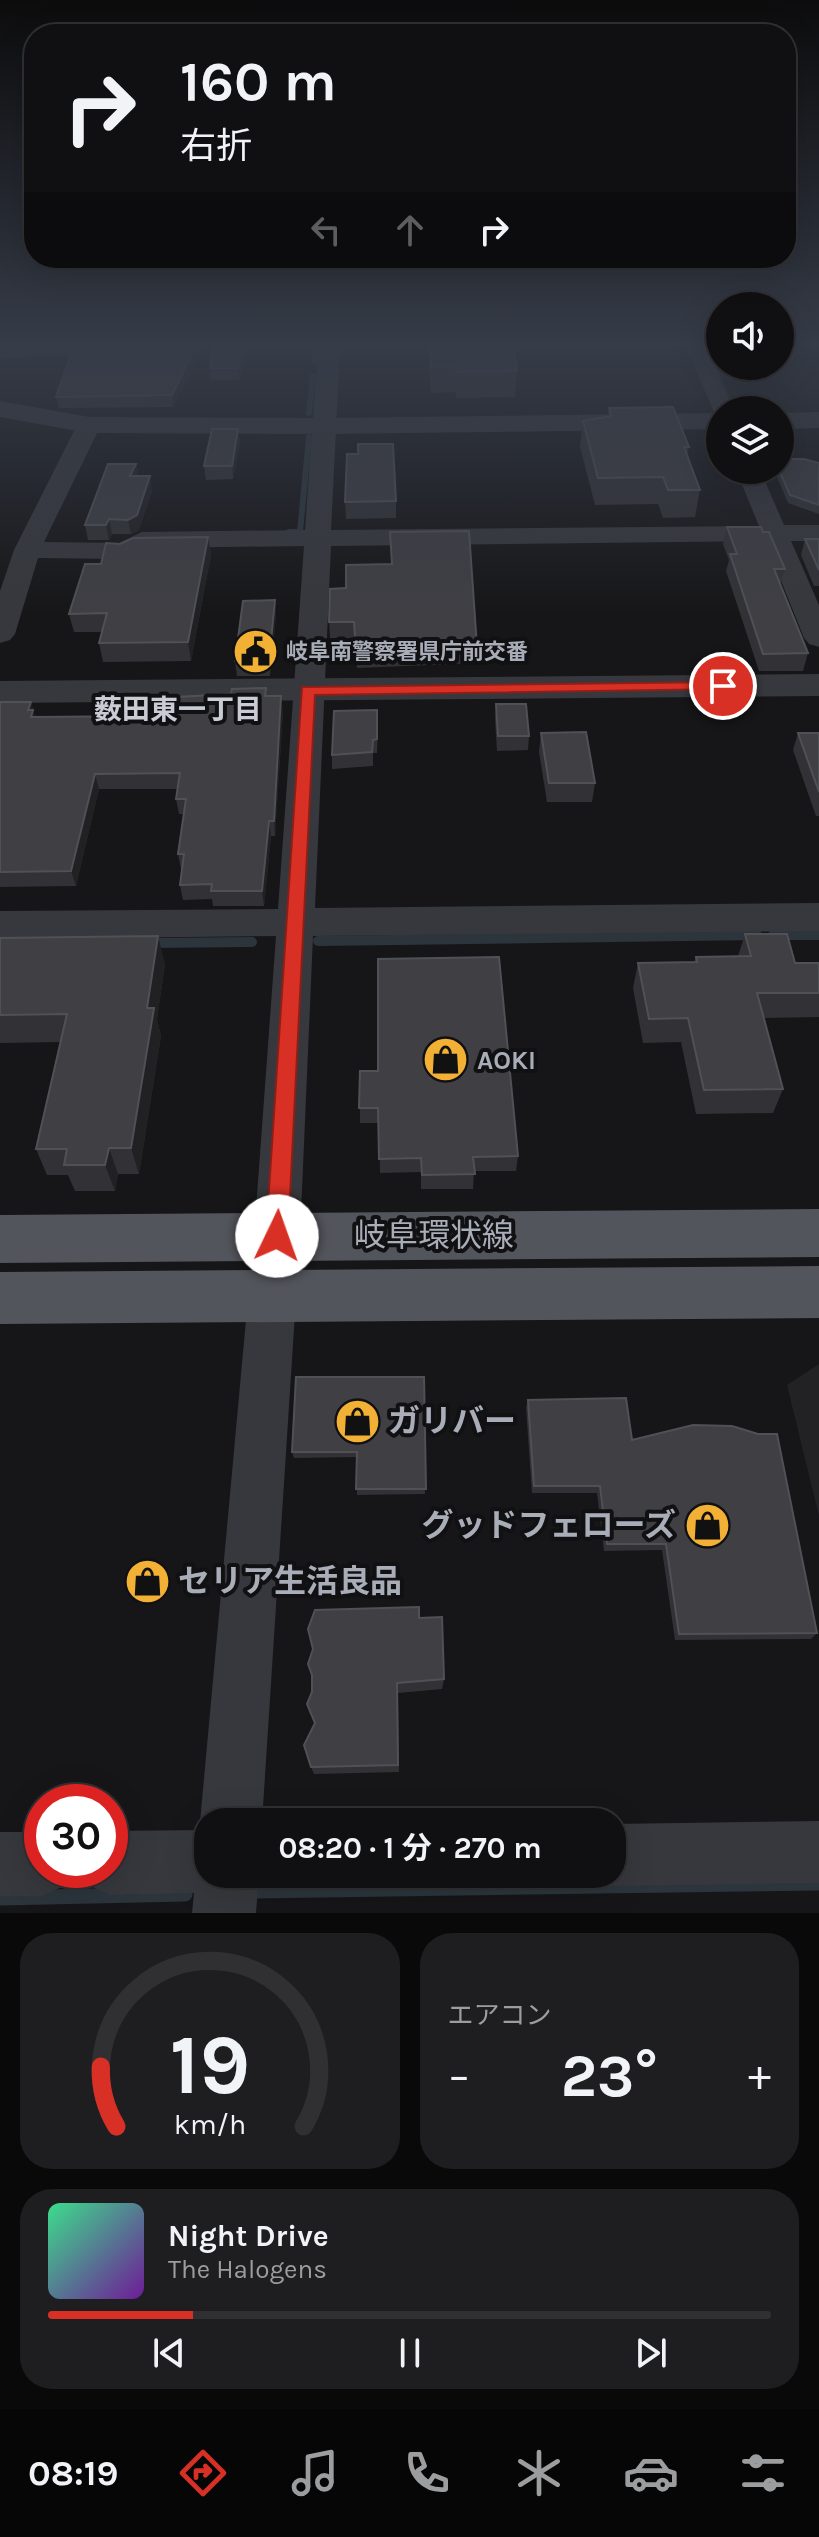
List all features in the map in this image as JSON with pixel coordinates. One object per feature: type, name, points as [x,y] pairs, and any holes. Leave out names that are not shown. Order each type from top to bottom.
[{"type":"main road","name":"岐阜環状線","points":[[0,1239],[819,1233]]},
{"type":"main road","points":[[0,1298],[819,1292]]},
{"type":"street","points":[[0,634],[27,550],[83,437]]},
{"type":"street","points":[[277,1236],[324,437]]},
{"type":"street","points":[[754,484],[819,638]]},
{"type":"street","points":[[772,527],[819,520]]},
{"type":"street","points":[[27,550],[124,551],[142,540],[317,531],[772,527],[819,533]]},
{"type":"street","points":[[0,692],[819,685]]},
{"type":"street","points":[[0,949],[294,933],[819,917]]},
{"type":"street","points":[[0,925],[294,933],[819,940]]},
{"type":"street","points":[[232,1808],[272,1298]]},
{"type":"street","points":[[626,1855],[819,1852]]},
{"type":"street","points":[[128,1863],[194,1861]]},
{"type":"street","points":[[0,1864],[24,1864]]},
{"type":"street","points":[[224,1913],[226,1888]]},
{"type":"shaded area","points":[[819,1364],[819,1516],[787,1385]]},
{"type":"building","points":[[210,437],[237,437],[232,466],[204,466]]},
{"type":"building","points":[[587,437],[685,437],[689,447],[684,447],[700,490],[668,490],[663,477],[598,478]]},
{"type":"building","points":[[358,444],[393,444],[396,501],[345,502],[347,454],[358,454]]},
{"type":"building","points":[[794,459],[819,463],[819,505],[790,495],[785,484],[794,484]]},
{"type":"building","points":[[108,464],[136,464],[130,476],[150,476],[137,515],[128,520],[109,519],[106,525],[85,525]]},
{"type":"building","points":[[727,527],[761,527],[763,532],[769,532],[785,569],[774,569],[808,653],[763,654],[730,554],[737,554]]},
{"type":"building","points":[[469,531],[477,647],[356,651],[354,622],[329,622],[330,589],[346,588],[346,565],[392,564],[390,532]]},
{"type":"building","points":[[208,537],[188,642],[99,643],[107,613],[69,614],[85,564],[101,564],[106,543],[120,544],[133,538]]},
{"type":"building","points":[[805,539],[819,539],[819,570]]},
{"type":"building","points":[[275,600],[269,661],[235,661],[243,601]]},
{"type":"building","points":[[266,688],[265,696],[281,696],[274,821],[269,821],[262,891],[211,891],[212,884],[180,885],[184,854],[178,854],[186,799],[176,799],[180,773],[95,774],[71,871],[0,872],[0,702],[31,702],[28,710],[33,710],[31,717],[152,716],[158,698],[231,694],[232,689]]},
{"type":"building","points":[[496,704],[526,704],[529,736],[498,736]]},
{"type":"building","points":[[377,710],[377,739],[373,740],[372,752],[332,755],[334,711]]},
{"type":"building","points":[[586,732],[595,783],[549,783],[541,733]]},
{"type":"building","points":[[798,733],[819,733],[819,792]]},
{"type":"building","points":[[745,934],[787,934],[795,963],[819,963],[819,993],[757,993],[783,1089],[704,1090],[688,1018],[649,1019],[638,963],[697,962],[696,957],[751,956]]},
{"type":"building","points":[[158,936],[147,1008],[154,1008],[131,1148],[109,1148],[105,1165],[64,1165],[67,1149],[36,1149],[67,1014],[0,1015],[0,938]]},
{"type":"building","points":[[499,957],[518,1156],[473,1157],[475,1174],[422,1175],[421,1158],[379,1159],[378,1108],[359,1108],[360,1071],[378,1071],[378,959]]},
{"type":"building","points":[[296,1377],[424,1377],[426,1489],[356,1489],[357,1452],[292,1452]]},
{"type":"building","points":[[626,1398],[632,1440],[693,1425],[732,1426],[758,1434],[777,1434],[817,1633],[679,1634],[666,1544],[607,1544],[600,1486],[534,1486],[528,1400]]},
{"type":"building","points":[[419,1607],[419,1618],[442,1617],[444,1679],[397,1683],[398,1765],[311,1767],[304,1745],[315,1723],[307,1704],[312,1692],[312,1675],[308,1664],[313,1649],[308,1629],[315,1610]]},
{"type":"waterway","points":[[289,532],[300,532],[309,437]]},
{"type":"waterway","points":[[318,941],[757,935]]},
{"type":"waterway","points":[[773,935],[819,935]]},
{"type":"waterway","points":[[150,943],[252,942]]},
{"type":"waterway","points":[[248,1891],[819,1883]]},
{"type":"waterway","points":[[0,1898],[185,1894]]},
{"type":"place","name":"岐阜南警察署県庁前交番","points":[[255,651]]},
{"type":"place","name":"AOKI","points":[[446,1060]]},
{"type":"place","name":"ガリバー","points":[[357,1421]]},
{"type":"place","name":"グッドフェローズ","points":[[707,1525]]},
{"type":"place","name":"セリア生活良品","points":[[147,1581]]},
{"type":"district","name":"薮田東一丁目","points":[[178,709]]},
{"type":"route","points":[[277,1236],[308,690],[723,686]]}]
